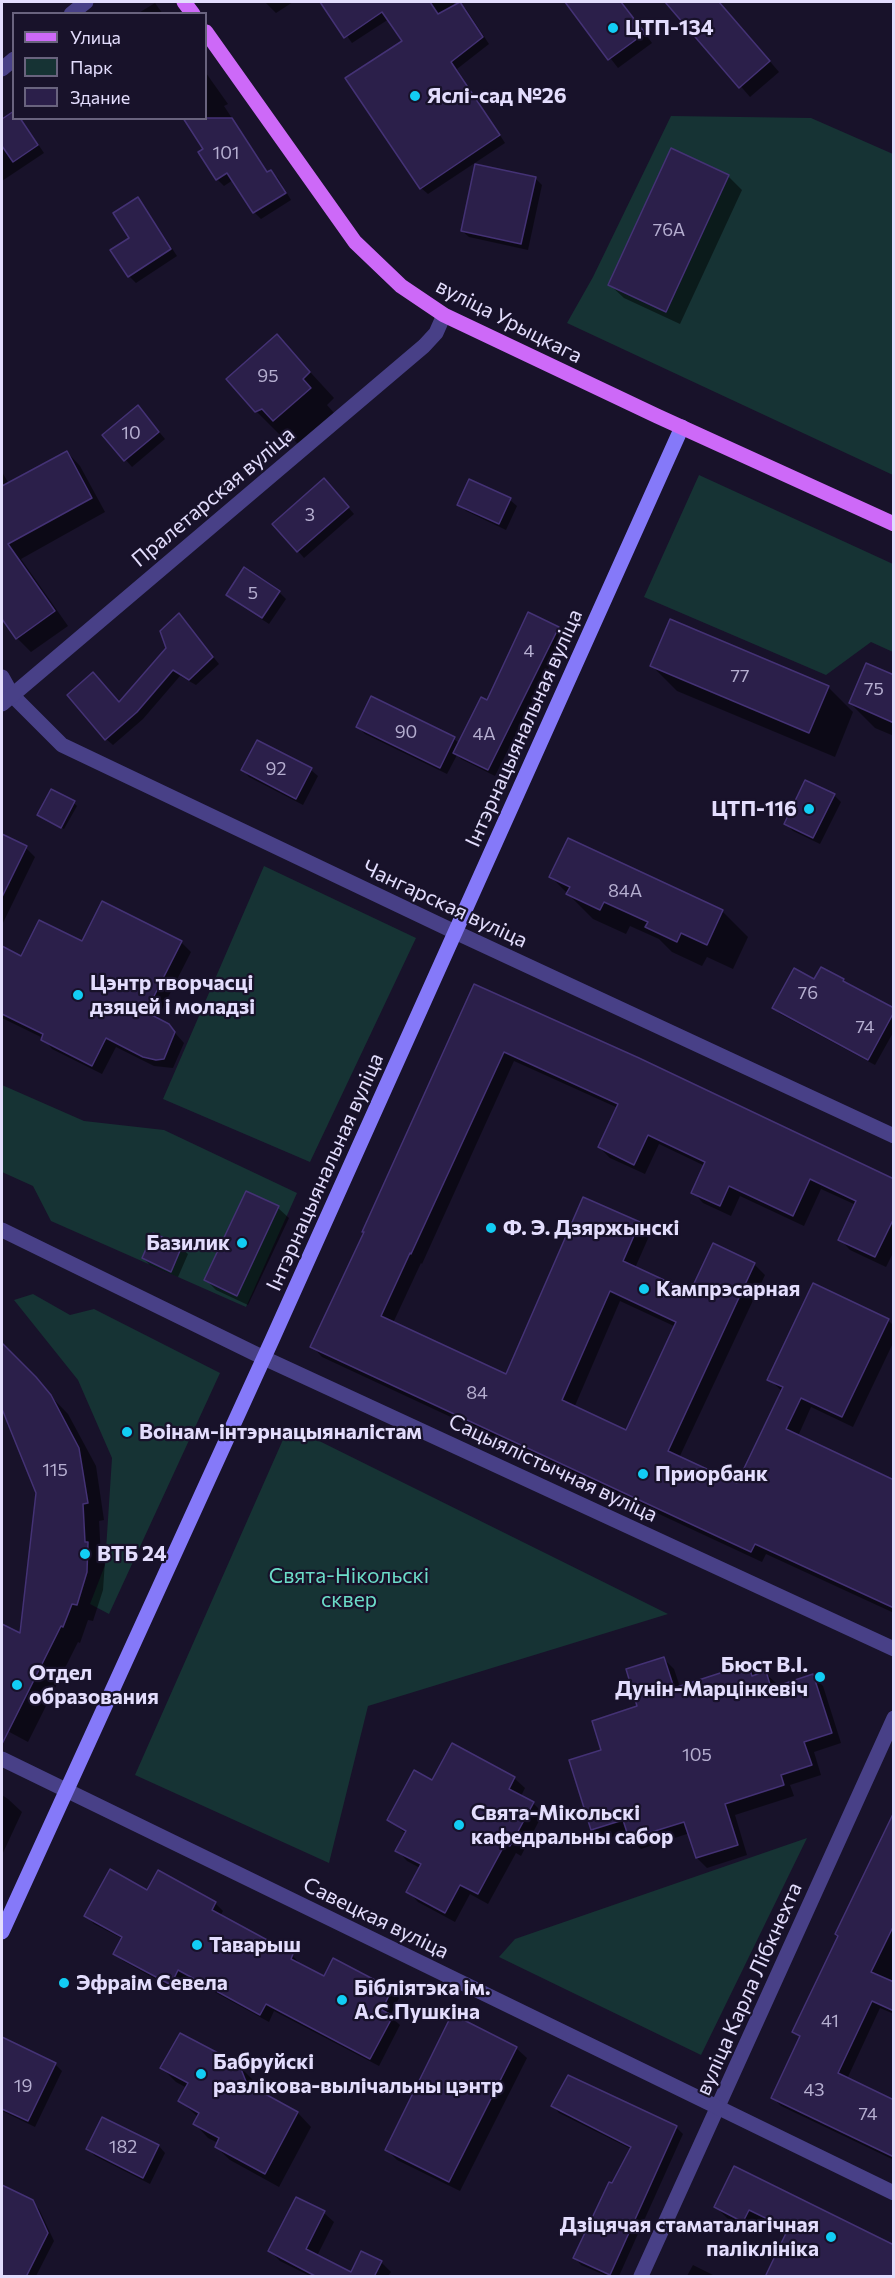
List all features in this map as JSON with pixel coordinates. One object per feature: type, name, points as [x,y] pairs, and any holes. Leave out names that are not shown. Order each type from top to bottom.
[{"type":"main road","name":"вуліца Урыцкага","points":[[207,33],[355,242],[400,286],[444,315],[894,524]]},
{"type":"main road","name":"Інтэрнацыянальная вуліца","points":[[2,1932],[264,1358],[682,427]]},
{"type":"street","points":[[74,12],[86,2]]},
{"type":"street","name":"Пралетарская вуліца","points":[[7,699],[424,346],[436,333],[444,315]]},
{"type":"street","name":"Чангарская вуліца","points":[[2,677],[7,699],[62,744],[455,932],[894,1136]]},
{"type":"street","name":"Сацыялістычная вуліца","points":[[2,1230],[264,1358],[894,1649]]},
{"type":"street","name":"вуліца Карла Лібкнехта","points":[[641,2277],[894,1718]]},
{"type":"street","name":"Савецкая вуліца","points":[[2,1759],[894,2193]]},
{"type":"green space","points":[[671,116],[811,118],[893,154],[893,475],[567,323],[593,277]]},
{"type":"green space","points":[[699,475],[893,564],[893,652],[871,642],[826,675],[644,597]]},
{"type":"green space","points":[[264,866],[416,938],[310,1162],[163,1099]]},
{"type":"green space","points":[[2,1085],[84,1121],[164,1130],[297,1193],[246,1307],[51,1221],[33,1186],[2,1172]]},
{"type":"green space","points":[[33,1294],[70,1315],[94,1309],[220,1373],[109,1614],[90,1604],[105,1565],[112,1458],[78,1380],[14,1300]]},
{"type":"green space","name":"Свята-Нікольскі сквер","points":[[289,1426],[668,1614],[368,1706],[329,1863],[135,1775]]},
{"type":"green space","points":[[807,1838],[701,2055],[499,1957],[515,1939]]},
{"type":"building","name":"Яслі-сад №26","points":[[320,2],[430,2],[438,14],[460,2],[483,37],[451,62],[500,135],[420,189],[345,78],[402,41],[382,12],[344,38]]},
{"type":"building","name":"ЦТП-134","points":[[565,2],[621,2],[645,33],[608,60]]},
{"type":"building","points":[[665,2],[719,2],[770,61],[739,88]]},
{"type":"building","points":[[12,112],[12,120],[21,120],[38,145],[13,162],[2,146],[2,119]]},
{"type":"building","points":[[232,118],[267,172],[271,170],[286,193],[253,213],[227,173],[216,180],[198,152],[203,149],[184,120]]},
{"type":"building","points":[[671,148],[729,175],[666,312],[608,285]]},
{"type":"building","points":[[475,164],[536,177],[521,244],[461,231]]},
{"type":"building","points":[[138,197],[171,249],[128,277],[110,250],[129,238],[113,213]]},
{"type":"building","points":[[277,334],[310,372],[303,379],[311,388],[273,421],[262,409],[255,412],[226,379]]},
{"type":"building","points":[[138,405],[159,432],[124,461],[102,435]]},
{"type":"building","points":[[67,451],[92,498],[8,544],[55,611],[16,639],[2,619],[2,486]]},
{"type":"building","points":[[324,478],[349,507],[297,552],[272,524]]},
{"type":"building","points":[[469,479],[511,498],[499,524],[457,505]]},
{"type":"building","points":[[244,567],[280,591],[262,618],[226,595]]},
{"type":"building","points":[[528,612],[559,627],[488,770],[453,753],[481,697],[487,700]]},
{"type":"building","points":[[179,613],[213,657],[189,680],[173,670],[137,712],[105,740],[67,695],[93,672],[119,702],[166,648],[160,631]]},
{"type":"building","points":[[670,619],[829,686],[809,733],[650,666]]},
{"type":"building","points":[[866,663],[894,675],[894,723],[849,703]]},
{"type":"building","points":[[371,696],[455,737],[440,768],[356,727]]},
{"type":"building","points":[[257,740],[312,768],[296,799],[241,770]]},
{"type":"building","name":"ЦТП-116","points":[[805,780],[835,794],[813,838],[784,824]]},
{"type":"building","points":[[51,789],[75,801],[61,828],[37,815]]},
{"type":"building","points":[[2,834],[27,846],[2,897]]},
{"type":"building","points":[[568,838],[723,910],[707,945],[681,933],[677,942],[645,927],[648,922],[604,902],[600,910],[566,894],[570,887],[549,877]]},
{"type":"building","name":"Цэнтр творчасці дзяцей і моладзі","points":[[102,901],[182,941],[146,1012],[169,1024],[175,1032],[164,1059],[143,1057],[106,1038],[92,1066],[41,1040],[43,1034],[2,1014],[2,946],[21,956],[39,920],[82,941]]},
{"type":"building","points":[[821,967],[894,1008],[868,1060],[772,1008],[794,968],[814,979]]},
{"type":"building","points":[[474,984],[639,1058],[894,1179],[894,1218],[875,1257],[838,1240],[856,1201],[810,1179],[793,1216],[729,1186],[720,1206],[691,1193],[705,1162],[648,1135],[634,1165],[598,1147],[618,1104],[504,1052],[381,1316],[506,1374],[583,1197],[640,1222],[623,1261],[690,1292],[713,1243],[755,1263],[668,1451],[737,1483],[783,1387],[767,1380],[813,1283],[889,1319],[842,1417],[801,1398],[786,1429],[894,1480],[894,1608],[755,1544],[751,1552],[310,1347],[364,1232],[362,1232]],"holes":[[[610,1291],[676,1322],[626,1430],[562,1400]]]},
{"type":"building","name":"Базилик","points":[[246,1191],[279,1206],[237,1296],[204,1280]]},
{"type":"building","points":[[153,1233],[182,1246],[171,1272],[142,1258]]},
{"type":"building","points":[[2,1343],[51,1395],[79,1448],[88,1503],[83,1504],[85,1542],[88,1542],[87,1572],[77,1605],[72,1604],[63,1627],[61,1626],[2,1744],[2,1624],[20,1633],[36,1493],[2,1409]]},
{"type":"building","points":[[664,1657],[674,1688],[748,1664],[752,1676],[766,1671],[771,1688],[813,1674],[832,1733],[804,1742],[812,1765],[781,1775],[784,1785],[725,1804],[738,1845],[696,1858],[684,1822],[629,1839],[623,1820],[591,1830],[569,1760],[601,1750],[592,1721],[637,1706],[626,1669]]},
{"type":"building","name":"Свята-Мікольскі кафедральны сабор","points":[[452,1743],[515,1777],[509,1789],[534,1802],[510,1846],[505,1844],[478,1894],[460,1885],[445,1913],[406,1892],[421,1864],[395,1851],[406,1831],[387,1820],[414,1770],[432,1780]]},
{"type":"building","points":[[894,1812],[894,1925],[871,1972],[894,1982],[894,2011],[872,2001],[838,2073],[894,2100],[894,2157],[771,2098],[800,2036],[792,2032],[838,1936],[835,1934]]},
{"type":"building","name":"Таварыш","points":[[110,1869],[147,1890],[158,1870],[216,1902],[212,1910],[293,1954],[291,1959],[324,1976],[333,1958],[392,1989],[382,2010],[393,2016],[370,2059],[266,2004],[260,2015],[178,1970],[171,1985],[113,1954],[122,1937],[84,1916]]},
{"type":"building","points":[[452,2014],[517,2047],[449,2182],[385,2150]]},
{"type":"building","points":[[180,2033],[239,2064],[247,2084],[298,2112],[265,2174],[215,2147],[219,2138],[193,2124],[199,2113],[178,2101],[188,2083],[160,2068]]},
{"type":"building","points":[[2,2037],[56,2063],[28,2121],[2,2109]]},
{"type":"building","points":[[568,2075],[677,2126],[610,2275],[573,2258],[609,2182],[612,2183],[631,2147],[551,2106]]},
{"type":"building","points":[[102,2117],[159,2145],[143,2178],[86,2149]]},
{"type":"building","points":[[734,2166],[894,2245],[894,2277],[765,2277],[788,2229],[749,2210],[743,2222],[714,2207]]},
{"type":"building","points":[[2,2185],[33,2200],[48,2233],[26,2277],[2,2277]]},
{"type":"building","points":[[296,2197],[325,2211],[306,2249],[351,2272],[361,2251],[382,2261],[374,2277],[317,2277],[268,2251]]},
{"type":"place","name":"ЦТП-134","points":[[613,28]]},
{"type":"place","name":"Яслі-сад №26","points":[[415,96]]},
{"type":"place","name":"ЦТП-116","points":[[809,809]]},
{"type":"place","name":"Цэнтр творчасці дзяцей і моладзі","points":[[78,995]]},
{"type":"place","name":"Ф. Э. Дзяржынскі","points":[[491,1228]]},
{"type":"place","name":"Базилик","points":[[242,1243]]},
{"type":"place","name":"Кампрэсарная","points":[[644,1289]]},
{"type":"place","name":"Воінам-інтэрнацыяналістам","points":[[127,1432]]},
{"type":"place","name":"Приорбанк","points":[[643,1474]]},
{"type":"place","name":"ВТБ 24","points":[[85,1554]]},
{"type":"place","name":"Бюст В.І. Дунін-Марцінкевіч","points":[[820,1677]]},
{"type":"place","name":"Отдел образования","points":[[17,1685]]},
{"type":"place","name":"Свята-Мікольскі кафедральны сабор","points":[[459,1825]]},
{"type":"place","name":"Таварыш","points":[[197,1945]]},
{"type":"place","name":"Эфраім Севела","points":[[64,1983]]},
{"type":"place","name":"Бібліятэка ім. А.С.Пушкіна","points":[[342,2000]]},
{"type":"place","name":"Бабруйскі разлікова-вылічальны цэнтр","points":[[201,2074]]},
{"type":"place","name":"Дзіцячая стаматалагічная паліклініка","points":[[831,2237]]}]
